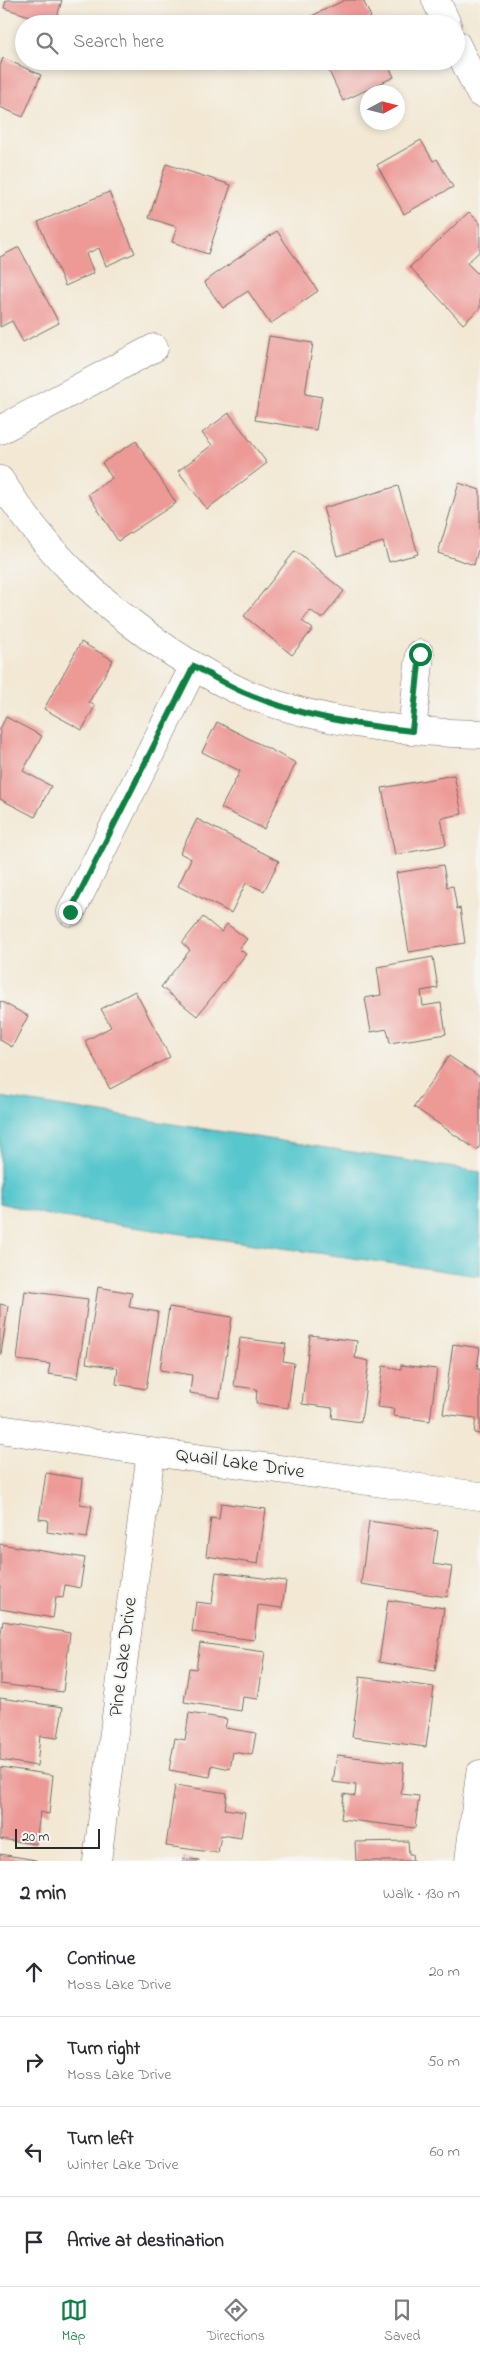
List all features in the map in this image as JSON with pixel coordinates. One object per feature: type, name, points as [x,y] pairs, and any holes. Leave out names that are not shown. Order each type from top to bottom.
[{"type":"street","points":[[436,0],[442,15]]},
{"type":"street","points":[[465,62],[480,93]]},
{"type":"street","points":[[0,430],[154,348]]},
{"type":"street","points":[[0,480],[16,506],[54,554],[102,602],[194,666],[248,694],[306,712],[367,726],[412,731],[480,734]]},
{"type":"street","points":[[412,731],[420,654]]},
{"type":"street","points":[[70,912],[194,666]]},
{"type":"street","name":"Quail Lake Drive","points":[[0,1430],[480,1496]]},
{"type":"street","name":"Pine Lake Drive","points":[[97,1861],[151,1452]]},
{"type":"street","points":[[469,1861],[480,1774]]},
{"type":"water","points":[[0,1097],[480,1172],[480,1276],[48,1215],[0,1203]]},
{"type":"building","points":[[6,0],[62,0],[58,15],[26,15],[4,8]]},
{"type":"building","points":[[345,0],[363,0],[370,15],[314,15]]},
{"type":"building","points":[[3,58],[15,63],[15,70],[30,70],[41,75],[23,117],[0,107],[0,66]]},
{"type":"building","points":[[328,70],[390,70],[394,77],[377,85],[360,85],[360,93],[343,101]]},
{"type":"building","points":[[421,140],[433,161],[437,159],[453,187],[404,214],[377,165]]},
{"type":"building","points":[[166,164],[231,185],[208,254],[172,242],[177,227],[149,218]]},
{"type":"building","points":[[109,192],[135,253],[106,266],[99,248],[86,254],[94,273],[65,286],[38,222]]},
{"type":"building","points":[[469,212],[480,223],[480,251],[467,263],[480,276],[480,308],[463,324],[410,267]]},
{"type":"building","points":[[277,231],[318,291],[270,324],[248,291],[223,308],[204,282]]},
{"type":"building","points":[[19,247],[59,323],[23,342],[12,321],[0,327],[0,257]]},
{"type":"building","points":[[269,336],[313,343],[305,394],[322,397],[316,430],[255,420]]},
{"type":"building","points":[[229,413],[267,463],[207,509],[178,471],[212,445],[202,433]]},
{"type":"building","points":[[136,441],[176,503],[118,541],[88,494],[112,478],[102,463]]},
{"type":"building","points":[[459,483],[480,490],[480,550],[478,550],[474,565],[438,553]]},
{"type":"building","points":[[398,486],[418,554],[389,562],[383,542],[337,556],[323,508]]},
{"type":"building","points":[[295,551],[344,591],[322,619],[310,610],[302,621],[313,629],[292,655],[244,616]]},
{"type":"building","points":[[81,642],[113,660],[89,702],[95,706],[82,730],[44,709]]},
{"type":"building","points":[[6,717],[42,736],[23,771],[51,786],[35,817],[0,799],[0,729]]},
{"type":"building","points":[[217,722],[296,763],[264,829],[221,808],[240,771],[202,752]]},
{"type":"building","points":[[454,775],[462,814],[441,818],[446,845],[395,855],[382,788]]},
{"type":"building","points":[[197,819],[279,861],[264,891],[246,883],[231,913],[178,886],[191,859],[180,853]]},
{"type":"building","points":[[443,865],[447,887],[453,886],[457,909],[460,908],[465,943],[409,952],[396,873]]},
{"type":"building","points":[[203,917],[221,932],[227,924],[247,939],[239,949],[246,954],[197,1016],[161,987],[190,950],[182,943]]},
{"type":"building","points":[[433,957],[438,988],[421,991],[423,1006],[441,1003],[446,1034],[390,1043],[387,1029],[371,1032],[365,998],[381,995],[377,967]]},
{"type":"building","points":[[135,991],[170,1057],[110,1089],[85,1041],[111,1027],[101,1009]]},
{"type":"building","points":[[0,1001],[28,1016],[12,1047],[0,1040]]},
{"type":"building","points":[[449,1056],[480,1077],[480,1146],[477,1150],[414,1107]]},
{"type":"building","points":[[98,1287],[132,1293],[129,1307],[158,1312],[146,1389],[116,1384],[118,1368],[86,1363]]},
{"type":"building","points":[[25,1291],[88,1299],[78,1378],[48,1374],[50,1364],[17,1360]]},
{"type":"building","points":[[0,1304],[8,1306],[1,1355],[0,1355]]},
{"type":"building","points":[[169,1307],[232,1317],[220,1398],[190,1393],[192,1375],[160,1370]]},
{"type":"building","points":[[310,1335],[357,1341],[355,1358],[369,1361],[361,1422],[332,1418],[333,1408],[302,1404]]},
{"type":"building","points":[[240,1338],[286,1344],[283,1361],[294,1363],[288,1408],[256,1403],[257,1389],[234,1386]]},
{"type":"building","points":[[453,1344],[480,1348],[477,1369],[480,1369],[480,1434],[474,1433],[476,1418],[443,1414]]},
{"type":"building","points":[[401,1365],[437,1369],[430,1421],[393,1416],[394,1409],[377,1407],[383,1366],[401,1369]]},
{"type":"building","points":[[46,1473],[83,1479],[80,1504],[92,1506],[87,1538],[47,1532],[48,1520],[39,1519]]},
{"type":"building","points":[[221,1503],[266,1509],[258,1564],[206,1556],[211,1518],[219,1519]]},
{"type":"building","points":[[369,1521],[438,1531],[433,1564],[452,1567],[447,1597],[361,1584]]},
{"type":"building","points":[[0,1544],[85,1558],[80,1588],[65,1585],[63,1598],[56,1597],[53,1618],[0,1609]]},
{"type":"building","points":[[216,1572],[286,1581],[282,1608],[258,1605],[254,1640],[192,1632],[196,1602],[212,1604]]},
{"type":"building","points":[[388,1600],[444,1608],[435,1671],[379,1662]]},
{"type":"building","points":[[3,1621],[70,1633],[63,1692],[0,1684],[0,1640]]},
{"type":"building","points":[[200,1643],[265,1652],[258,1699],[243,1697],[241,1711],[184,1702],[189,1668],[196,1669]]},
{"type":"building","points":[[360,1677],[434,1687],[426,1747],[352,1737]]},
{"type":"building","points":[[0,1698],[63,1707],[58,1738],[40,1736],[37,1766],[0,1760]]},
{"type":"building","points":[[189,1713],[227,1719],[225,1728],[256,1733],[252,1755],[233,1752],[230,1769],[212,1765],[210,1777],[169,1770],[175,1738],[185,1740]]},
{"type":"building","points":[[337,1755],[404,1763],[401,1794],[419,1796],[415,1828],[341,1819],[344,1794],[355,1796],[356,1785],[333,1782]]},
{"type":"building","points":[[0,1767],[53,1775],[49,1814],[40,1812],[36,1844],[0,1839]]},
{"type":"building","points":[[175,1785],[227,1793],[225,1809],[245,1812],[241,1838],[221,1835],[218,1853],[166,1846]]},
{"type":"building","points":[[408,1841],[409,1854],[412,1854],[413,1861],[356,1861],[355,1842]]},
{"type":"building","points":[[0,1854],[36,1860],[36,1861],[0,1861]]},
{"type":"building","points":[[183,1858],[199,1860],[199,1861],[183,1861]]},
{"type":"route","points":[[70,912],[194,666],[248,694],[306,712],[367,726],[412,731],[420,654]]}]
